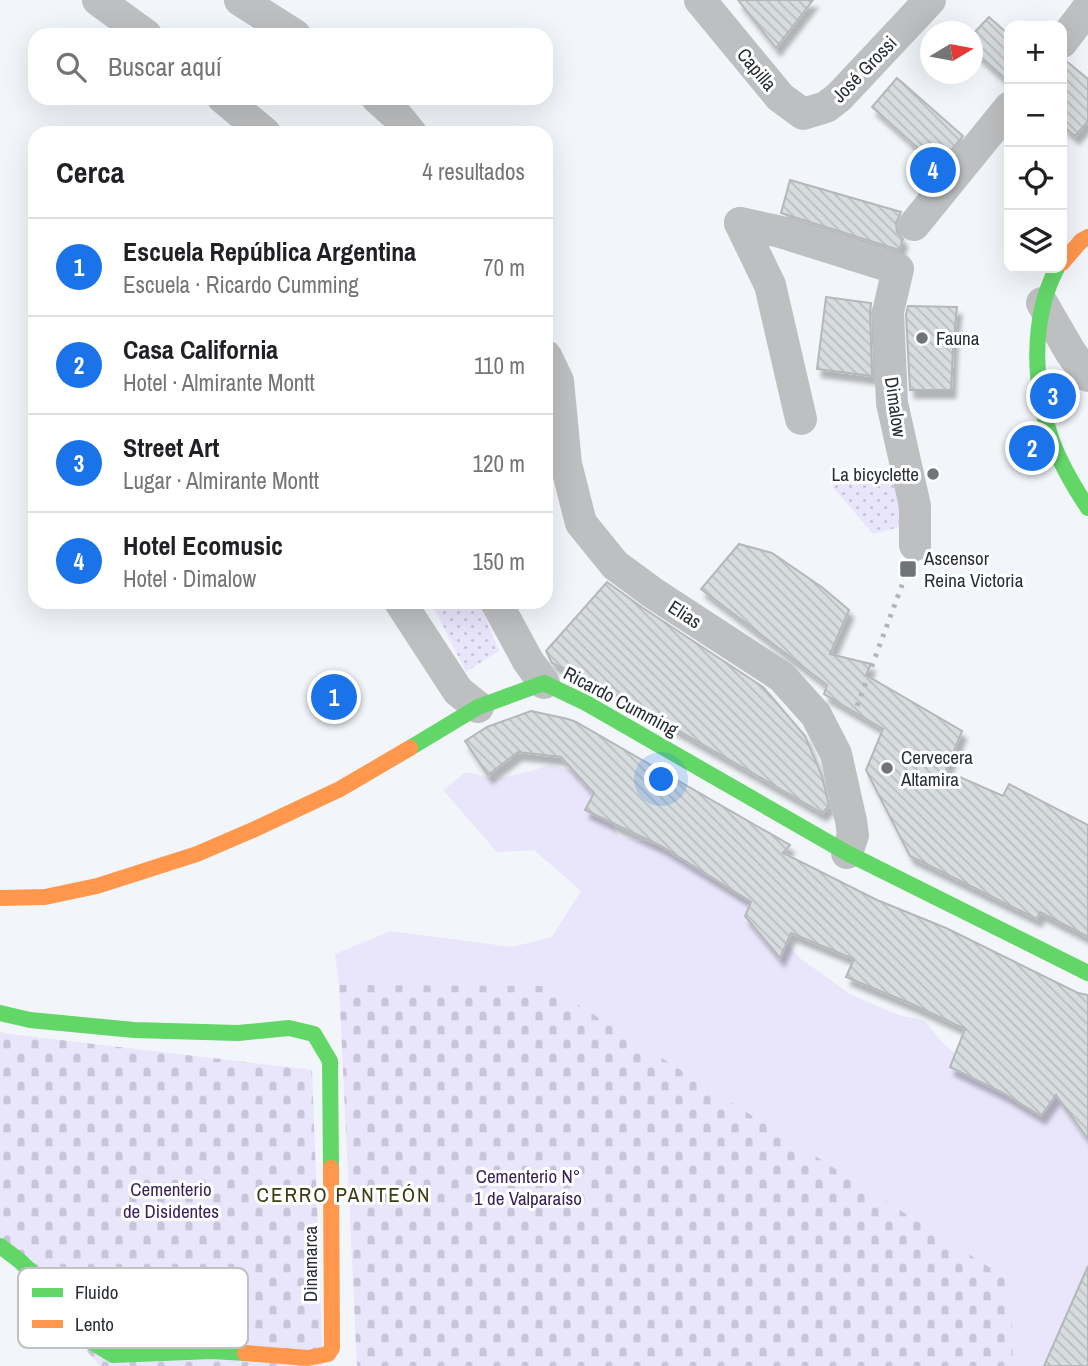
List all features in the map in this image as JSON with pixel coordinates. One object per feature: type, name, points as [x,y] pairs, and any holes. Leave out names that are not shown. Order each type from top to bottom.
[{"type":"street","points":[[98,0],[139,28]]},
{"type":"street","points":[[124,0],[144,28]]},
{"type":"street","points":[[240,0],[284,28]]},
{"type":"street","name":"Capilla","points":[[699,0],[780,97],[803,114],[826,107]]},
{"type":"street","name":"José Grossi","points":[[826,107],[839,97],[930,0]]},
{"type":"street","points":[[1067,35],[1088,8]]},
{"type":"street","points":[[231,105],[257,126]]},
{"type":"street","points":[[385,105],[405,126]]},
{"type":"street","points":[[914,225],[1004,114]]},
{"type":"street","name":"Dimalow","points":[[801,419],[770,285],[740,223],[777,231],[898,269],[888,312],[892,403],[915,506],[915,545]]},
{"type":"street","points":[[1067,256],[1088,237]]},
{"type":"street","points":[[1055,273],[1042,303],[1039,353],[1041,390],[1049,432],[1072,485],[1088,508]]},
{"type":"street","points":[[1042,303],[1071,353],[1088,376]]},
{"type":"street","name":"Elias","points":[[553,371],[558,381],[566,464],[581,523],[615,565],[782,677],[816,715],[836,754],[853,835],[847,853]]},
{"type":"street","points":[[405,609],[458,691],[478,706]]},
{"type":"street","points":[[500,609],[544,683]]},
{"type":"street","name":"Ricardo Cumming","points":[[0,898],[45,897],[97,886],[197,854],[340,789],[478,706],[544,683],[586,703],[847,853],[1088,973]]},
{"type":"street","name":"Dinamarca","points":[[0,1013],[30,1020],[134,1030],[238,1033],[289,1028],[314,1034],[330,1061],[332,1349],[328,1354],[308,1358],[212,1351],[113,1355],[102,1348]]},
{"type":"street","name":"Dinamarca","points":[[0,1246],[27,1268]]},
{"type":"green space","points":[[901,468],[904,526],[873,534],[832,486]]},
{"type":"green space","points":[[434,609],[482,609],[499,651],[466,672]]},
{"type":"green space","points":[[549,765],[589,775],[619,837],[676,848],[748,882],[765,921],[801,959],[850,994],[898,1015],[924,1020],[941,1041],[974,1071],[1067,1089],[1088,1109],[1088,1301],[1055,1366],[1013,1366],[1011,1281],[549,986],[339,985],[335,954],[391,931],[512,947],[552,937],[581,891],[534,850],[497,852],[443,790],[466,772],[496,779]]},
{"type":"green space","name":"Cementerio N° 1 de Valparaíso","points":[[339,985],[549,986],[1011,1281],[1013,1366],[357,1366]]},
{"type":"green space","name":"Cementerio de Disidentes","points":[[0,1032],[312,1070],[323,1366],[100,1366],[84,1348],[248,1348],[248,1268],[18,1268],[18,1273],[0,1252]]},
{"type":"building","points":[[738,0],[813,0],[776,48]]},
{"type":"building","points":[[989,17],[1004,30],[1004,78],[983,59],[983,23]]},
{"type":"building","points":[[1067,62],[1088,79],[1088,121],[1075,136],[1067,129]]},
{"type":"building","points":[[897,78],[963,136],[938,166],[872,107]]},
{"type":"building","points":[[790,180],[901,212],[896,223],[897,232],[903,239],[899,250],[781,213]]},
{"type":"building","points":[[826,297],[871,303],[872,376],[817,369]]},
{"type":"building","points":[[908,306],[957,307],[951,390],[910,390],[906,314]]},
{"type":"building","points":[[739,544],[772,553],[823,588],[849,610],[830,654],[871,664],[866,675],[962,731],[946,771],[1003,796],[1009,784],[1088,825],[1088,937],[1040,912],[1037,919],[910,856],[866,770],[883,729],[824,694],[827,685],[701,589]]},
{"type":"building","points":[[607,582],[763,687],[805,736],[822,776],[829,806],[822,813],[597,684],[552,663],[546,651]]},
{"type":"building","points":[[531,711],[576,722],[790,845],[783,853],[877,900],[946,928],[1078,993],[1088,995],[1088,1139],[1056,1095],[1041,1116],[1003,1093],[950,1067],[965,1029],[846,977],[854,959],[791,933],[780,958],[745,916],[751,902],[661,846],[585,810],[594,793],[561,757],[518,752],[488,775],[465,741],[487,727]]},
{"type":"building","points":[[1088,1266],[1088,1366],[1044,1366]]},
{"type":"railway","points":[[857,706],[908,569]]},
{"type":"traffic: fast","points":[[1055,273],[1042,309],[1039,331],[1037,354],[1041,399],[1052,441],[1068,476],[1088,508]]},
{"type":"traffic: fast","points":[[410,748],[478,707],[544,683],[586,703],[847,853],[1088,973]]},
{"type":"traffic: fast","points":[[0,1013],[30,1020],[134,1030],[238,1033],[289,1028],[314,1034],[330,1061],[331,1168]]},
{"type":"traffic: fast","points":[[0,1246],[27,1268]]},
{"type":"traffic: fast","points":[[102,1348],[113,1355],[212,1351],[245,1353]]},
{"type":"traffic: slow","points":[[1067,257],[1088,237]]},
{"type":"traffic: slow","points":[[0,898],[45,897],[97,886],[197,854],[340,789],[410,748]]},
{"type":"traffic: slow","points":[[245,1353],[308,1358],[328,1354],[332,1348],[331,1168]]},
{"type":"place","name":"Hotel Ecomusic","points":[[933,170]]},
{"type":"place","name":"Fauna","points":[[922,338]]},
{"type":"place","name":"Street Art","points":[[1053,396]]},
{"type":"place","name":"Casa California","points":[[1032,448]]},
{"type":"place","name":"La bicyclette","points":[[933,474]]},
{"type":"place","name":"Ascensor Reina Victoria","points":[[908,569]]},
{"type":"place","name":"Escuela República Argentina","points":[[334,697]]},
{"type":"place","name":"Cervecera Altamira","points":[[887,768]]},
{"type":"district","name":"CERRO PANTEÓN","points":[[344,1195]]}]
